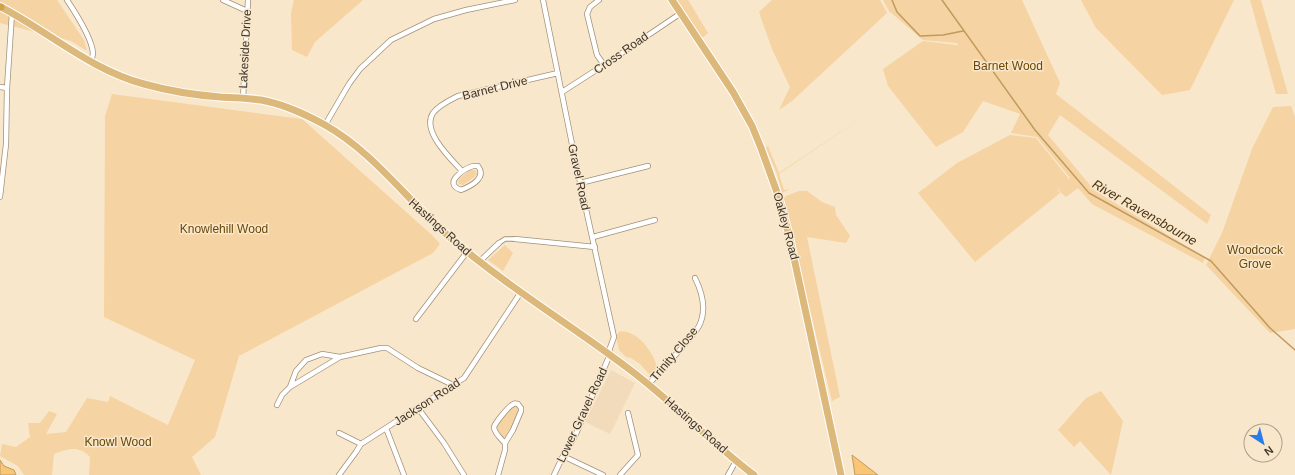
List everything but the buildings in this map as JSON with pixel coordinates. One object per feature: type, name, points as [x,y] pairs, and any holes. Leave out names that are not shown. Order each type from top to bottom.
[{"type":"main road","name":"Oakley Road","points":[[672,0],[733,92],[758,141],[770,172],[789,235],[841,475]]},
{"type":"main road","name":"Hastings Road","points":[[0,7],[43,31],[90,62],[112,73],[145,85],[193,94],[259,100],[300,112],[325,125],[357,146],[436,226],[479,262],[521,292],[610,351],[754,475]]},
{"type":"street","points":[[67,0],[90,41],[93,52],[90,62]]},
{"type":"street","points":[[222,0],[248,11]]},
{"type":"street","name":"Lakeside Drive","points":[[243,99],[248,0]]},
{"type":"street","points":[[325,125],[348,84],[360,69],[391,40],[434,19],[466,10],[515,0]]},
{"type":"street","name":"Gravel Road","points":[[543,0],[580,183],[614,337],[610,351]]},
{"type":"street","points":[[599,0],[590,7],[587,14],[597,55],[604,65]]},
{"type":"street","points":[[0,197],[6,144],[7,88],[12,13]]},
{"type":"street","name":"Cross Road","points":[[562,92],[681,13]]},
{"type":"street","name":"Barnet Drive","points":[[462,171],[447,156],[432,130],[430,120],[436,109],[458,96],[558,73]]},
{"type":"street","points":[[0,87],[7,88]]},
{"type":"street","points":[[478,166],[482,173],[478,179],[467,188],[461,190],[455,186],[454,180],[462,171],[478,166]]},
{"type":"street","points":[[580,183],[648,166]]},
{"type":"street","points":[[593,237],[655,220]]},
{"type":"street","points":[[479,262],[505,239],[595,248]]},
{"type":"street","points":[[416,319],[467,252]]},
{"type":"street","name":"Trinity Close","points":[[649,384],[699,326],[703,307],[701,290],[695,278]]},
{"type":"street","name":"Jackson Road","points":[[402,475],[386,428],[464,378],[521,292]]},
{"type":"street","points":[[277,405],[282,395],[290,387],[340,357],[381,348],[387,348],[418,368],[453,385]]},
{"type":"street","name":"Lower Gravel Road","points":[[554,475],[575,436],[610,351]]},
{"type":"street","points":[[290,387],[296,371],[306,360],[322,354],[340,357]]},
{"type":"street","points":[[498,475],[505,450],[505,443],[513,430],[521,411],[518,404],[515,403],[510,406],[494,426],[495,431],[505,443]]},
{"type":"street","points":[[418,408],[444,443],[464,475]]},
{"type":"street","points":[[620,475],[638,455],[628,413]]},
{"type":"street","points":[[339,475],[361,444],[386,428]]},
{"type":"street","points":[[339,433],[361,444]]},
{"type":"street","points":[[563,456],[603,475]]},
{"type":"street","points":[[728,475],[736,461]]},
{"type":"shaded area","points":[[611,370],[635,383],[610,434],[585,422]]},
{"type":"shaded area","points":[[852,455],[878,475],[855,475]]},
{"type":"shaded area","points":[[0,460],[4,466],[14,470],[16,475],[0,475]]},
{"type":"green space","points":[[0,0],[57,0],[84,40],[87,51],[71,41],[0,23]]},
{"type":"green space","points":[[294,0],[363,0],[315,42],[307,57],[292,50],[291,13]]},
{"type":"green space","points":[[677,0],[688,0],[708,33],[702,38]]},
{"type":"green space","points":[[772,0],[880,0],[887,13],[792,101],[779,110],[790,87],[772,49],[759,12]]},
{"type":"green space","name":"Barnet Wood","points":[[883,0],[1022,0],[1060,83],[1056,94],[1211,215],[1207,224],[1060,115],[1048,135],[1095,191],[1205,257],[1203,263],[1092,204],[1078,188],[1066,197],[1058,190],[1061,187],[1057,190],[1060,193],[975,262],[918,193],[957,163],[1010,135],[1036,138],[1069,179],[1070,178],[1037,137],[1011,133],[1020,114],[983,101],[963,132],[936,147],[888,86],[883,69],[923,41],[958,46],[957,43],[923,40],[889,11]]},
{"type":"green space","points":[[1081,0],[1234,0],[1190,90],[1162,95],[1096,28]]},
{"type":"green space","points":[[1250,0],[1261,0],[1288,94],[1276,94]]},
{"type":"green space","name":"Knowlehill Wood","points":[[112,94],[302,119],[433,236],[440,244],[433,253],[239,356],[215,437],[192,457],[201,475],[89,475],[90,457],[82,451],[73,449],[54,454],[52,475],[24,475],[18,466],[0,456],[2,444],[16,447],[30,437],[28,423],[40,423],[49,411],[57,414],[46,434],[66,432],[87,398],[108,402],[110,396],[168,425],[195,360],[104,317],[105,116]]},
{"type":"green space","name":"Woodcock Grove","points":[[1291,106],[1295,117],[1295,329],[1270,333],[1206,265],[1222,233],[1252,149],[1273,107]]},
{"type":"green space","points":[[873,110],[779,174],[784,190],[790,189],[782,193],[777,174],[766,148],[768,146],[779,173]]},
{"type":"green space","points":[[470,170],[475,170],[477,174],[476,176],[463,185],[459,184],[459,179]]},
{"type":"green space","points":[[799,191],[807,191],[822,202],[835,207],[836,215],[850,236],[846,243],[807,237],[840,397],[832,401],[783,199],[786,196]]},
{"type":"green space","points":[[505,245],[513,253],[503,271],[488,260]]},
{"type":"green space","points":[[619,332],[632,334],[648,349],[657,367],[653,375],[650,375],[640,364],[631,358],[626,357],[619,350],[616,336]]},
{"type":"green space","points":[[1101,391],[1123,421],[1111,475],[1080,441],[1074,447],[1058,430],[1086,398]]},
{"type":"green space","points":[[515,405],[519,407],[516,419],[506,437],[502,437],[497,429],[497,426],[506,412]]},
{"type":"waterway","points":[[892,0],[897,12],[920,36],[943,35],[963,31]]},
{"type":"waterway","name":"River Ravensbourne","points":[[942,0],[1035,130],[1089,193],[1211,261],[1270,328],[1295,350]]},
{"type":"park label","name":"Knowl Wood","points":[[118,442]]}]
